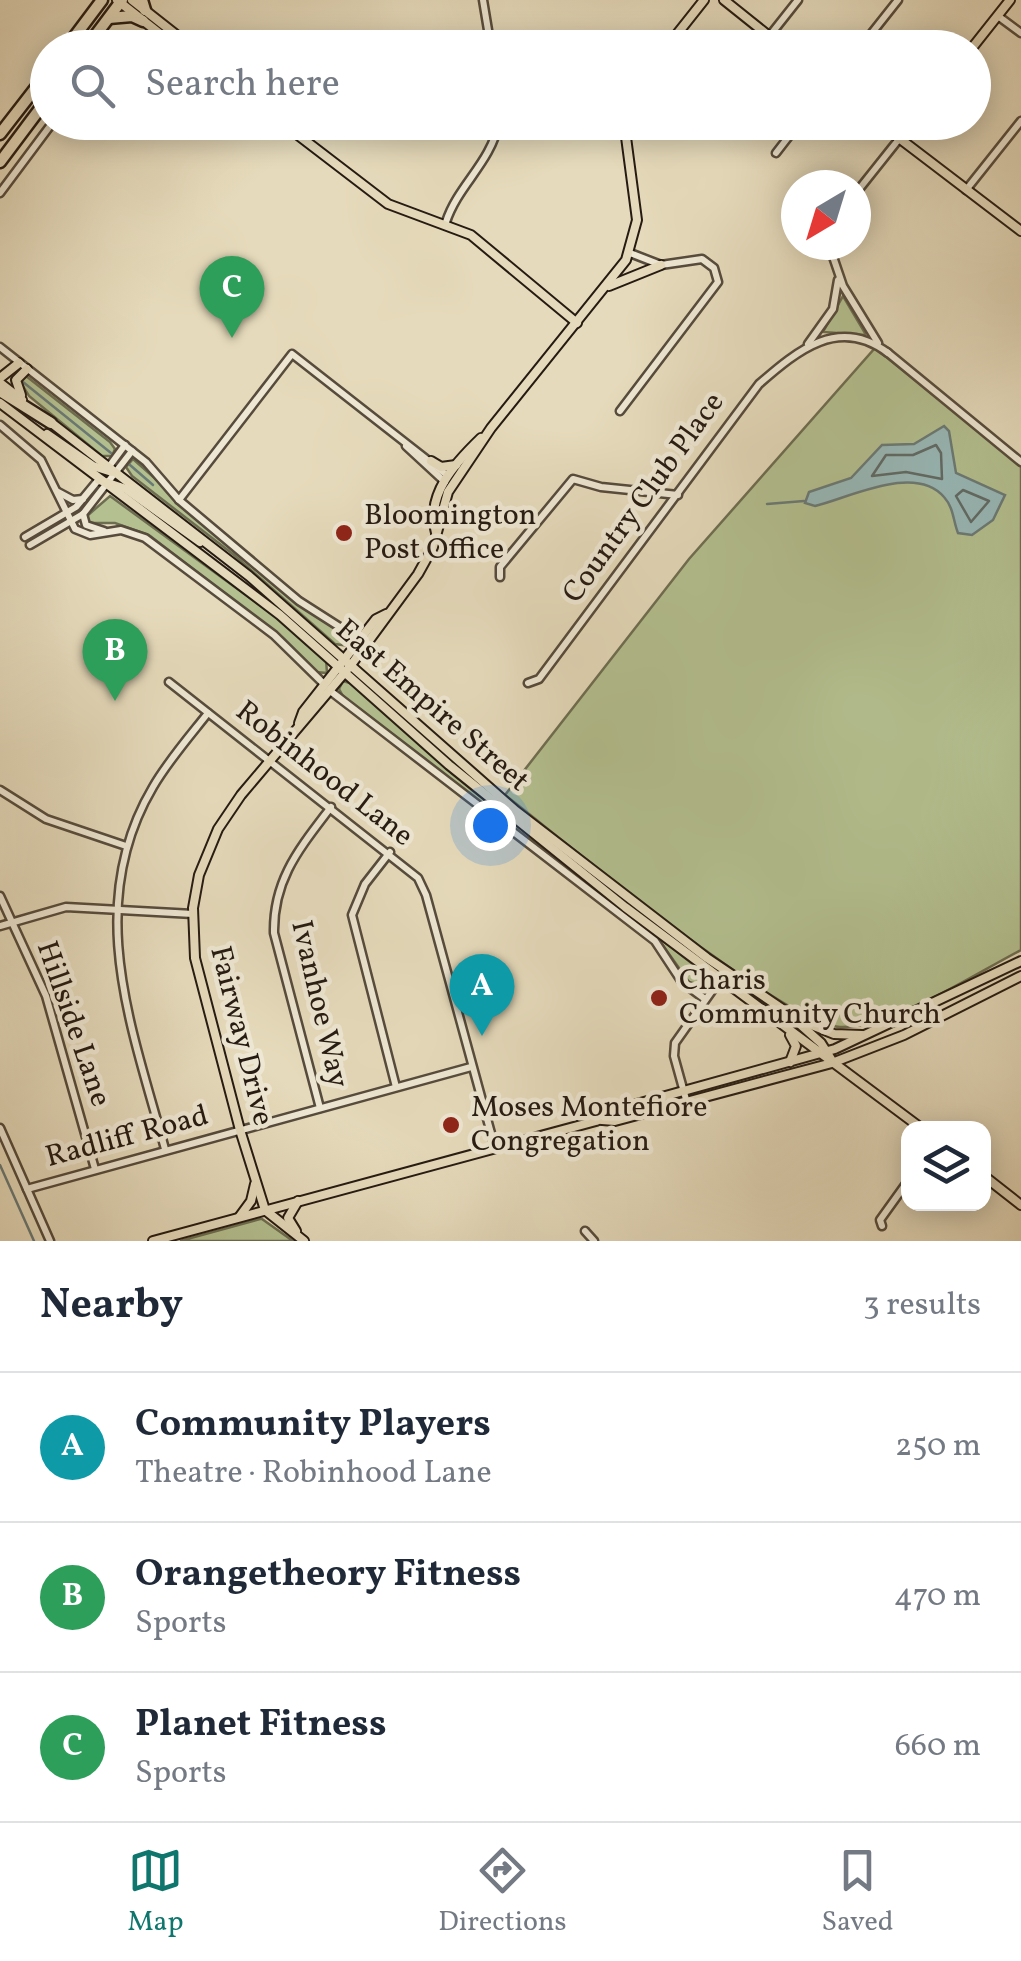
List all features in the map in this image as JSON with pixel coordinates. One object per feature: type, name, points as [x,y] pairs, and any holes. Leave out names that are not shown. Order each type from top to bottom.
[{"type":"highway","points":[[99,30],[123,1]]},
{"type":"highway","points":[[78,30],[97,3]]},
{"type":"highway","points":[[108,18],[144,10]]},
{"type":"highway","points":[[0,134],[30,95]]},
{"type":"highway","points":[[0,162],[30,122]]},
{"type":"highway","points":[[0,392],[51,422]]},
{"type":"main road","points":[[680,30],[704,0]]},
{"type":"main road","points":[[724,0],[762,30]]},
{"type":"main road","points":[[987,30],[1010,0]]},
{"type":"main road","points":[[123,1],[144,10],[167,30]]},
{"type":"main road","points":[[144,10],[162,30]]},
{"type":"main road","points":[[304,140],[388,204],[446,222],[472,235],[577,323]]},
{"type":"main road","points":[[626,140],[637,220],[630,253]]},
{"type":"main road","points":[[900,140],[1021,231]]},
{"type":"main road","name":"Fairway Drive","points":[[449,481],[630,253]]},
{"type":"main road","points":[[605,287],[661,266]]},
{"type":"main road","points":[[0,380],[23,366]]},
{"type":"main road","points":[[23,366],[16,386],[30,406]]},
{"type":"main road","name":"East Empire Street","points":[[0,380],[108,476],[345,665],[497,806],[719,980],[824,1053]]},
{"type":"main road","name":"East Empire Street","points":[[0,402],[32,428],[210,545],[488,788],[726,971],[784,1010],[832,1063]]},
{"type":"main road","name":"Fairway Drive","points":[[265,1210],[194,958],[193,914],[199,875],[218,830],[424,564],[436,534],[433,512],[456,465],[491,428]]},
{"type":"main road","points":[[431,461],[441,467],[456,465]]},
{"type":"main road","name":"Fairway Drive","points":[[345,665],[360,640],[386,614]]},
{"type":"main road","points":[[602,1120],[613,1112],[824,1053],[885,1028],[1021,961]]},
{"type":"main road","points":[[153,1241],[602,1120],[615,1121],[813,1070],[1021,976]]},
{"type":"main road","points":[[966,988],[972,1001]]},
{"type":"main road","points":[[784,1010],[834,1034],[854,1036],[885,1028]]},
{"type":"main road","points":[[788,1030],[796,1046],[790,1063]]},
{"type":"main road","points":[[832,1063],[911,1121]]},
{"type":"main road","points":[[813,1070],[848,1075]]},
{"type":"main road","points":[[239,1216],[251,1201],[256,1180]]},
{"type":"main road","points":[[991,1181],[1021,1205]]},
{"type":"main road","points":[[298,1201],[288,1218],[303,1240]]},
{"type":"main road","points":[[265,1210],[303,1240]]},
{"type":"street","points":[[483,0],[488,30]]},
{"type":"street","points":[[774,30],[798,0]]},
{"type":"street","points":[[874,30],[898,0]]},
{"type":"street","points":[[998,16],[1021,33]]},
{"type":"street","points":[[966,190],[1021,121]]},
{"type":"street","points":[[0,193],[39,140]]},
{"type":"street","points":[[446,222],[454,201],[490,151],[493,140]]},
{"type":"street","points":[[776,153],[786,140]]},
{"type":"street","points":[[871,174],[898,140]]},
{"type":"street","points":[[620,412],[718,286],[716,271],[706,260],[661,266],[630,253]]},
{"type":"street","name":"Country Club Place","points":[[834,260],[859,317],[888,354]]},
{"type":"street","name":"Country Club Place","points":[[528,682],[538,679],[678,495],[747,395],[804,348],[833,309],[838,274]]},
{"type":"street","name":"Country Club Place","points":[[804,348],[827,337],[845,336],[873,343],[1021,462]]},
{"type":"street","points":[[0,348],[129,448],[179,500],[299,601],[360,640]]},
{"type":"street","points":[[179,500],[292,354],[449,481]]},
{"type":"street","points":[[0,426],[42,460],[68,523],[86,534],[128,531],[152,542],[274,635],[327,688],[655,941],[682,982],[705,999]]},
{"type":"street","points":[[106,432],[118,455]]},
{"type":"street","points":[[402,442],[431,461],[449,481]]},
{"type":"street","points":[[129,448],[82,514],[28,541],[108,476],[118,455],[129,448]]},
{"type":"street","points":[[500,577],[500,567],[573,478],[601,487],[678,495]]},
{"type":"street","points":[[56,490],[73,500],[84,498]]},
{"type":"street","points":[[82,514],[86,525],[105,532]]},
{"type":"street","name":"Robinhood Lane","points":[[169,682],[414,873],[424,889],[495,1148]]},
{"type":"street","points":[[165,1149],[122,991],[114,909],[126,846],[151,789],[208,713]]},
{"type":"street","points":[[0,790],[46,819],[126,846]]},
{"type":"street","name":"Ivanhoe Way","points":[[320,1108],[274,933],[274,910],[280,882],[293,857],[332,807]]},
{"type":"street","points":[[390,852],[365,884],[352,915],[396,1088]]},
{"type":"street","name":"Hillside Lane","points":[[0,896],[59,1035],[95,1168]]},
{"type":"street","points":[[0,926],[66,907],[193,914]]},
{"type":"street","points":[[687,1103],[675,1043],[726,971]]},
{"type":"street","name":"Radliff Road","points":[[27,1188],[471,1068]]},
{"type":"street","points":[[0,1128],[50,1241]]},
{"type":"street","points":[[882,1226],[880,1220],[901,1192]]},
{"type":"street","points":[[585,1231],[594,1241]]},
{"type":"green space","points":[[843,296],[865,333],[865,335],[823,332]]},
{"type":"green space","points":[[875,348],[1021,465],[1021,950],[908,1010],[861,1025],[840,1027],[812,1018],[725,964],[505,795],[689,559]]},
{"type":"green space","points":[[26,376],[110,442],[115,449],[112,456],[102,456],[29,396],[19,380]]},
{"type":"green space","points":[[133,459],[295,602],[344,632],[349,646],[335,644],[234,555],[132,476],[126,467]]},
{"type":"green space","points":[[110,496],[280,620],[326,659],[327,673],[316,672],[284,639],[149,535],[115,523],[89,523],[87,516]]},
{"type":"green space","points":[[343,681],[353,684],[471,789],[704,973],[709,987],[689,982],[659,940],[344,698],[339,689]]},
{"type":"green space","points":[[260,1219],[293,1241],[180,1241]]},
{"type":"water","points":[[944,426],[949,431],[956,473],[1005,495],[993,520],[972,535],[958,533],[944,497],[932,487],[916,483],[881,486],[815,506],[805,503],[809,492],[851,478],[882,445],[914,444]]},
{"type":"waterway","points":[[23,382],[111,453]]},
{"type":"waterway","points":[[130,465],[153,485]]},
{"type":"waterway","points":[[767,504],[804,501]]},
{"type":"waterway","points":[[0,1165],[34,1241]]},
{"type":"place","name":"Planet Fitness","points":[[232,338]]},
{"type":"place","name":"Bloomington Post Office","points":[[344,533]]},
{"type":"place","name":"Orangetheory Fitness","points":[[115,701]]},
{"type":"place","name":"Charis Community Church","points":[[659,998]]},
{"type":"place","name":"Community Players","points":[[482,1036]]},
{"type":"place","name":"Moses Montefiore Congregation","points":[[451,1125]]}]
